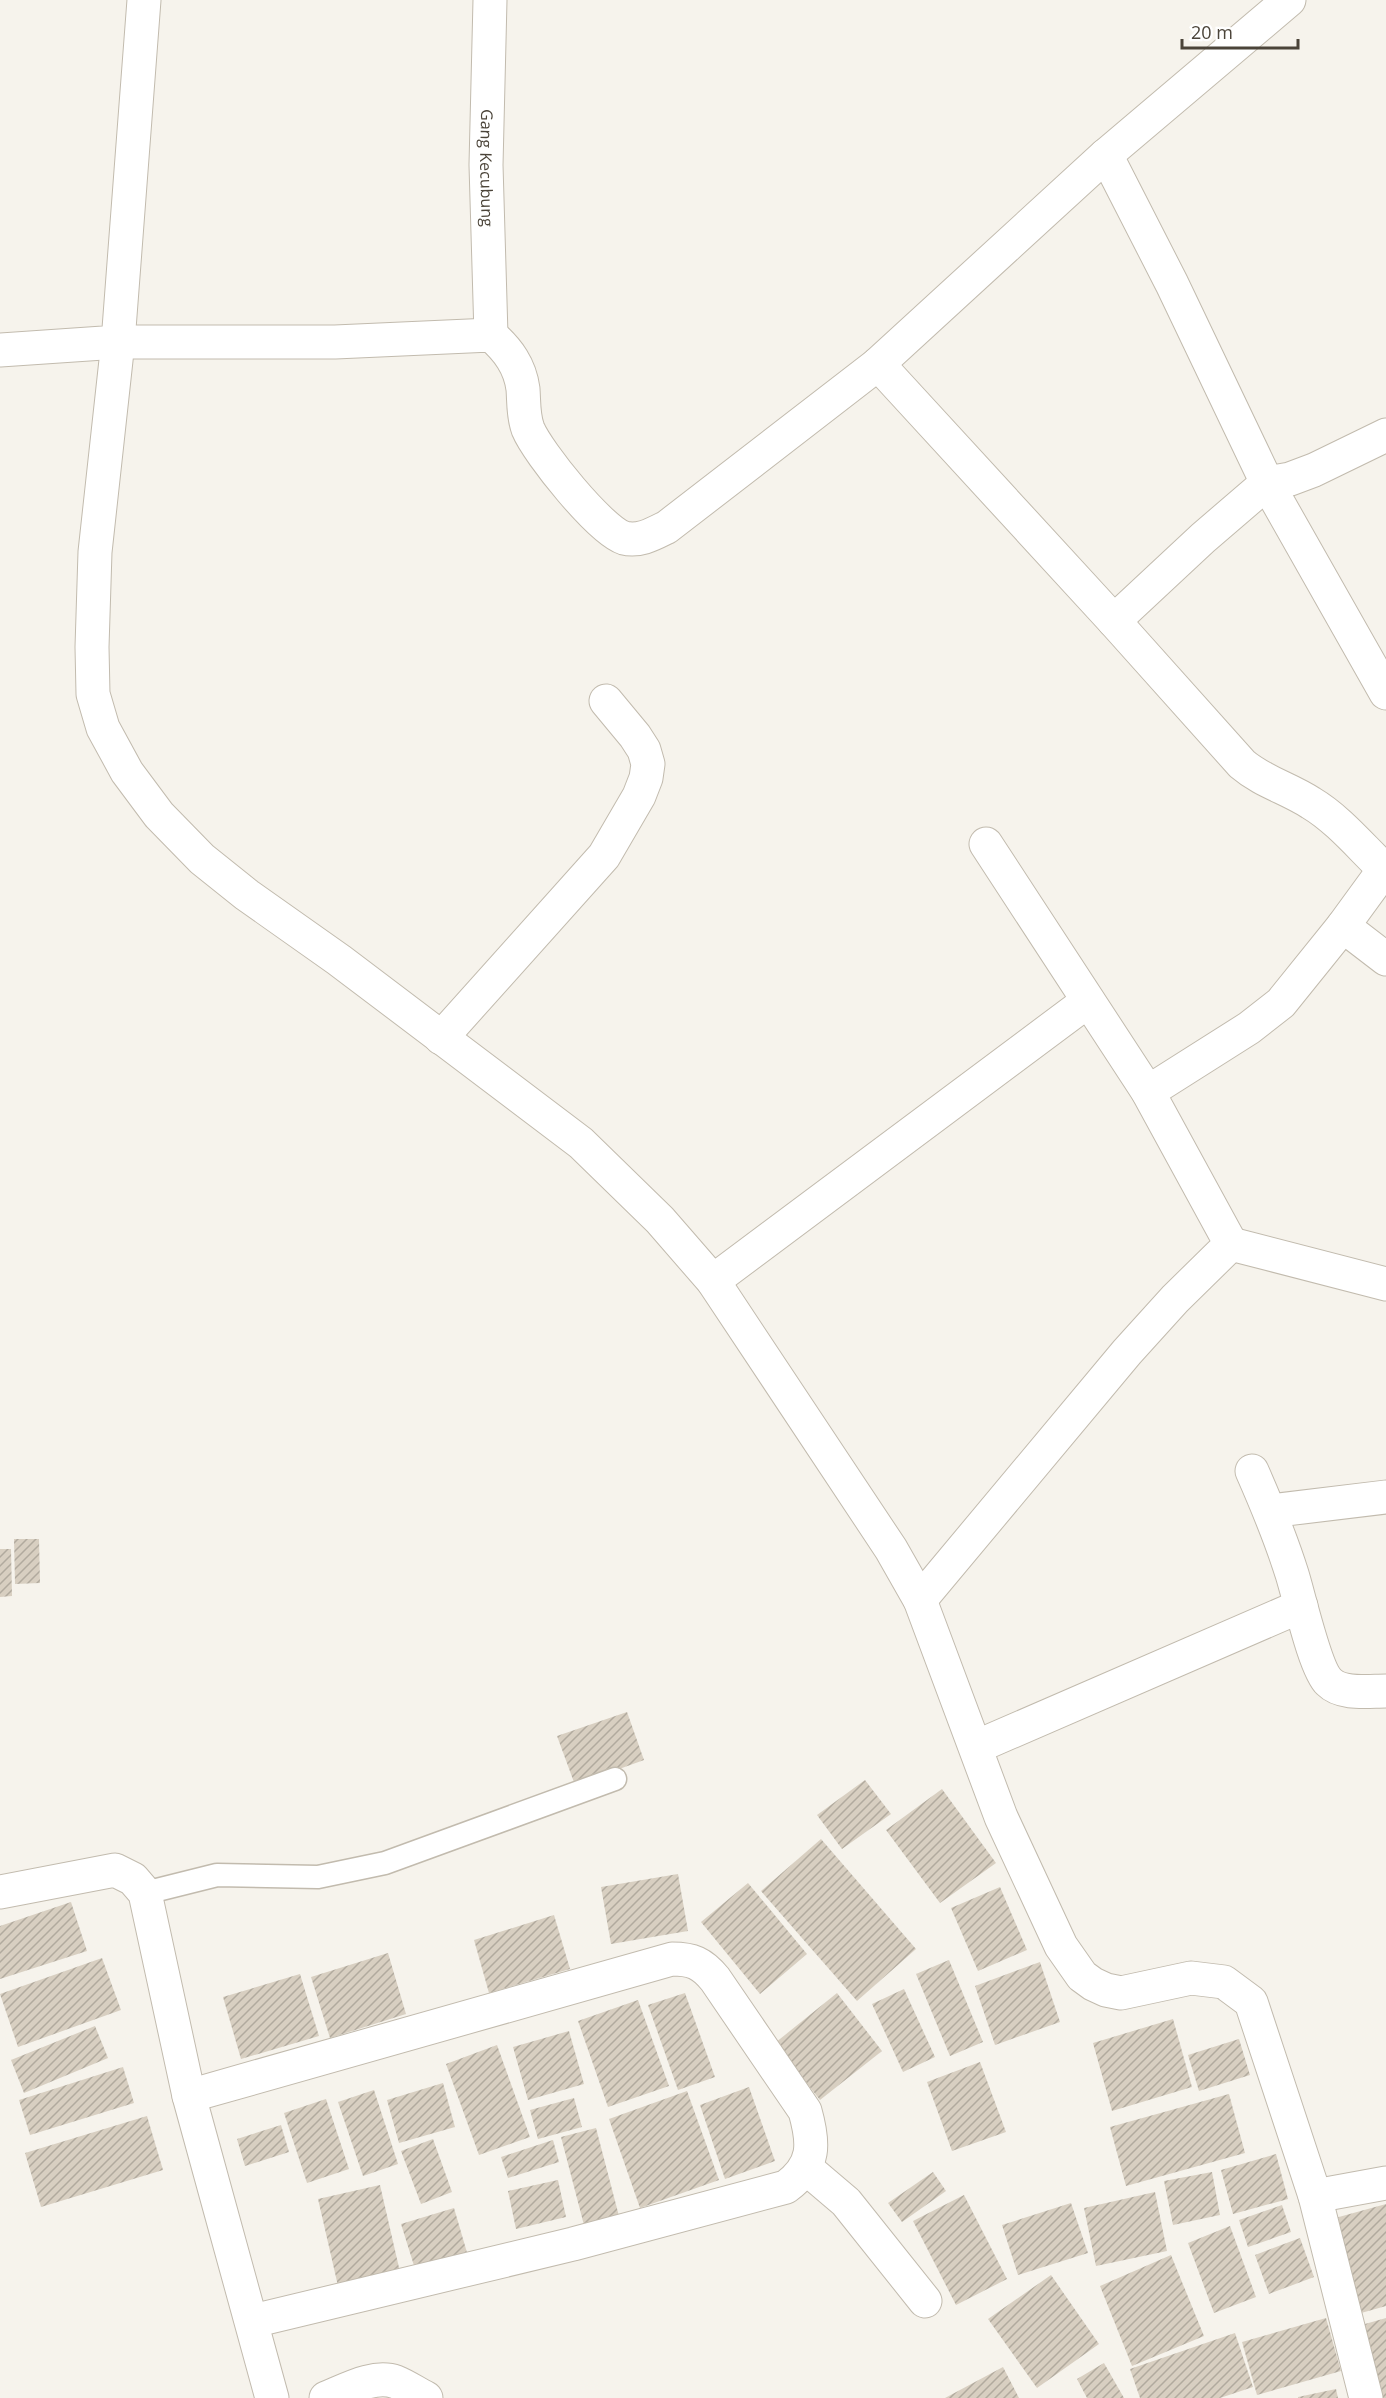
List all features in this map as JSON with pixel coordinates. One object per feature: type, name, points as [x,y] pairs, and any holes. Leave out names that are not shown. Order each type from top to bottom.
[{"type":"street","points":[[144,0],[118,342],[95,552],[93,694],[104,729],[127,772],[159,815],[202,859],[247,895],[339,960],[581,1143],[660,1220],[713,1281],[891,1549],[920,1600],[1001,1817],[1060,1946],[1082,1976],[1106,1990],[1121,1993],[1191,1977],[1224,1982],[1251,2002],[1315,2196],[1366,2398]]},
{"type":"street","name":"Gang Kecubung","points":[[490,0],[486,165],[491,336]]},
{"type":"street","points":[[0,350],[118,342],[335,342],[491,336],[510,354],[521,376],[525,418],[534,441],[595,516],[610,530],[621,537],[643,538],[667,527],[878,364],[1106,155],[1289,0]]},
{"type":"street","points":[[1106,155],[1172,284],[1268,483],[1386,693]]},
{"type":"street","points":[[878,364],[1242,764],[1257,777],[1292,791],[1314,804],[1385,868],[1343,926],[1281,1003],[1249,1028],[1148,1092]]},
{"type":"street","points":[[1114,621],[1203,538],[1268,483],[1290,479],[1314,470],[1386,435]]},
{"type":"street","points":[[441,1038],[604,856],[639,796],[646,778],[648,764],[644,750],[606,701]]},
{"type":"street","points":[[986,844],[1148,1092],[1231,1244],[1386,1284]]},
{"type":"street","points":[[1343,926],[1386,959]]},
{"type":"street","points":[[713,1281],[1088,1001]]},
{"type":"street","points":[[920,1600],[1127,1352],[1175,1299],[1231,1244]]},
{"type":"street","points":[[1252,1472],[1270,1510],[1319,1668],[1328,1682],[1340,1690],[1386,1691]]},
{"type":"street","points":[[1270,1510],[1386,1497]]},
{"type":"street","points":[[976,1748],[1301,1606]]},
{"type":"street","points":[[0,1892],[115,1870],[133,1879],[145,1893],[189,2096],[253,2321],[272,2398]]},
{"type":"street","points":[[189,2096],[672,1959],[689,1959],[703,1965],[715,1979],[804,2111],[811,2133],[811,2152],[806,2168],[786,2187],[573,2244],[253,2321]]},
{"type":"street","points":[[806,2168],[846,2202],[925,2301]]},
{"type":"street","points":[[1315,2196],[1386,2183]]},
{"type":"street","points":[[326,2398],[369,2382],[381,2380],[394,2381],[426,2398]]},
{"type":"lane","points":[[145,1893],[217,1875],[318,1877],[385,1863],[615,1779]]},
{"type":"building","points":[[14,1539],[39,1539],[40,1583],[15,1584]]},
{"type":"building","points":[[0,1549],[11,1549],[12,1596],[0,1597]]},
{"type":"building","points":[[627,1712],[644,1760],[575,1785],[557,1736]]},
{"type":"building","points":[[865,1780],[891,1814],[842,1849],[817,1815]]},
{"type":"building","points":[[942,1789],[996,1863],[940,1903],[886,1830]]},
{"type":"building","points":[[821,1839],[916,1949],[857,2001],[761,1891]]},
{"type":"building","points":[[678,1874],[688,1931],[611,1944],[601,1887]]},
{"type":"building","points":[[748,1883],[807,1954],[760,1994],[701,1922]]},
{"type":"building","points":[[1000,1887],[1027,1950],[978,1971],[951,1908]]},
{"type":"building","points":[[71,1902],[87,1951],[0,1979],[0,1926]]},
{"type":"building","points":[[554,1915],[570,1969],[489,1993],[474,1940]]},
{"type":"building","points":[[388,1953],[406,2014],[330,2038],[311,1977]]},
{"type":"building","points":[[102,1958],[121,2010],[18,2047],[0,1994]]},
{"type":"building","points":[[949,1960],[983,2042],[950,2056],[916,1974]]},
{"type":"building","points":[[1040,1962],[1060,2022],[995,2045],[975,1986]]},
{"type":"building","points":[[300,1974],[319,2036],[241,2059],[223,1997]]},
{"type":"building","points":[[904,1989],[935,2057],[903,2072],[872,2004]]},
{"type":"building","points":[[685,1993],[715,2077],[678,2090],[648,2005]]},
{"type":"building","points":[[837,1993],[882,2051],[820,2100],[775,2043]]},
{"type":"building","points":[[638,2000],[669,2086],[608,2107],[578,2021]]},
{"type":"building","points":[[1173,2019],[1192,2087],[1112,2111],[1093,2043]]},
{"type":"building","points":[[95,2026],[108,2058],[24,2093],[11,2060]]},
{"type":"building","points":[[569,2031],[584,2084],[528,2100],[513,2047]]},
{"type":"building","points":[[1239,2039],[1250,2075],[1199,2091],[1188,2055]]},
{"type":"building","points":[[497,2045],[530,2137],[479,2155],[446,2064]]},
{"type":"building","points":[[980,2062],[1006,2132],[952,2151],[927,2082]]},
{"type":"building","points":[[123,2067],[134,2103],[30,2135],[19,2100]]},
{"type":"building","points":[[443,2083],[455,2127],[399,2143],[387,2100]]},
{"type":"building","points":[[749,2087],[775,2161],[725,2179],[700,2105]]},
{"type":"building","points":[[374,2090],[398,2164],[363,2176],[338,2102]]},
{"type":"building","points":[[687,2091],[719,2180],[640,2208],[609,2119]]},
{"type":"building","points":[[1229,2094],[1245,2153],[1126,2186],[1110,2127]]},
{"type":"building","points":[[574,2098],[582,2127],[538,2139],[530,2110]]},
{"type":"building","points":[[326,2099],[349,2169],[307,2183],[284,2113]]},
{"type":"building","points":[[147,2116],[163,2170],[41,2207],[25,2153]]},
{"type":"building","points":[[281,2125],[289,2152],[245,2166],[237,2139]]},
{"type":"building","points":[[596,2128],[620,2220],[585,2229],[561,2137]]},
{"type":"building","points":[[433,2139],[452,2192],[421,2204],[401,2151]]},
{"type":"building","points":[[553,2140],[559,2162],[508,2178],[501,2157]]},
{"type":"building","points":[[1276,2154],[1288,2199],[1233,2214],[1221,2170]]},
{"type":"building","points":[[933,2172],[946,2191],[902,2222],[888,2203]]},
{"type":"building","points":[[1212,2172],[1220,2215],[1173,2225],[1164,2181]]},
{"type":"building","points":[[558,2180],[566,2217],[516,2229],[508,2191]]},
{"type":"building","points":[[380,2185],[400,2272],[338,2286],[318,2199]]},
{"type":"building","points":[[1155,2192],[1167,2251],[1096,2266],[1084,2208]]},
{"type":"building","points":[[964,2195],[1007,2279],[956,2305],[913,2221]]},
{"type":"building","points":[[1071,2203],[1088,2253],[1018,2275],[1002,2225]]},
{"type":"building","points":[[1386,2204],[1386,2306],[1354,2315],[1328,2220]]},
{"type":"building","points":[[1282,2205],[1291,2232],[1248,2247],[1239,2220]]},
{"type":"building","points":[[454,2208],[468,2256],[416,2272],[401,2224]]},
{"type":"building","points":[[1230,2226],[1256,2297],[1214,2313],[1188,2243]]},
{"type":"building","points":[[1300,2238],[1314,2277],[1269,2294],[1255,2255]]},
{"type":"building","points":[[1171,2255],[1204,2336],[1132,2366],[1100,2286]]},
{"type":"building","points":[[1051,2275],[1099,2344],[1037,2388],[988,2319]]},
{"type":"building","points":[[1326,2318],[1341,2371],[1257,2395],[1242,2342]]},
{"type":"building","points":[[1386,2318],[1386,2398],[1372,2398],[1351,2328]]},
{"type":"building","points":[[1235,2333],[1253,2387],[1220,2398],[1140,2398],[1130,2369]]},
{"type":"building","points":[[1104,2363],[1124,2398],[1087,2398],[1077,2379]]},
{"type":"building","points":[[1003,2367],[1019,2398],[945,2398]]},
{"type":"building","points":[[1336,2389],[1338,2398],[1298,2398],[1298,2397]]}]
